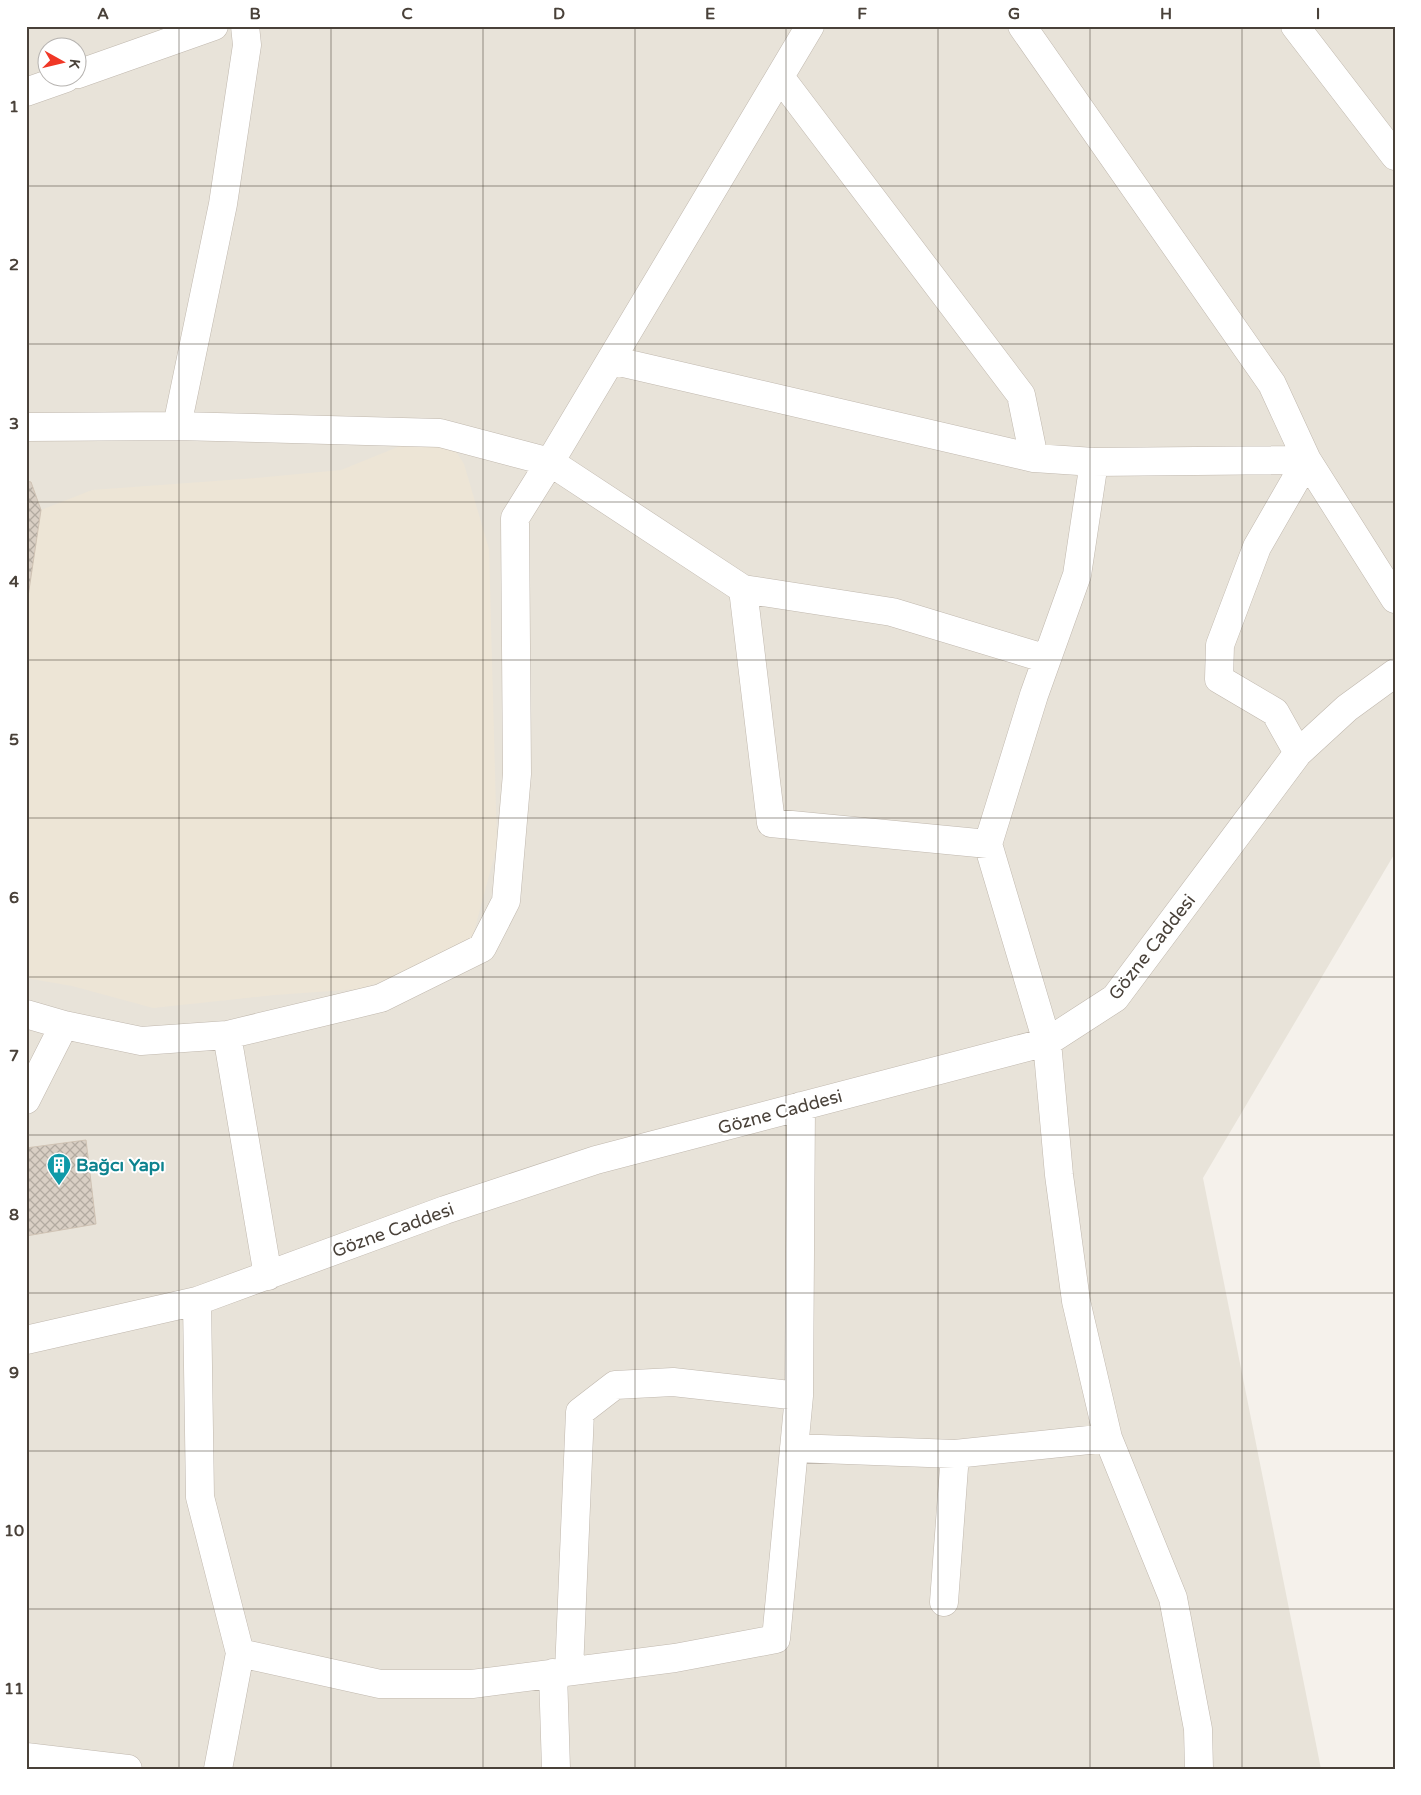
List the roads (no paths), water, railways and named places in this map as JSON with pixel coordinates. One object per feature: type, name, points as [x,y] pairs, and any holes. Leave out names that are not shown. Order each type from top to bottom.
[{"type":"street","points":[[88,70],[179,32],[214,26]]},
{"type":"street","points":[[177,426],[223,204],[246,44],[245,26]]},
{"type":"street","points":[[26,1014],[64,1026],[141,1041],[227,1035],[381,998],[482,948],[506,901],[517,774],[515,518],[810,26]]},
{"type":"street","points":[[1022,26],[1272,384],[1306,460],[1395,599]]},
{"type":"street","points":[[1294,26],[1395,156]]},
{"type":"street","points":[[780,76],[1021,395],[1034,458]]},
{"type":"street","points":[[26,92],[38,88]]},
{"type":"street","points":[[611,360],[1034,458],[1094,462],[1306,460]]},
{"type":"street","points":[[26,427],[177,426],[440,433],[550,462],[743,589],[892,612],[1047,659]]},
{"type":"street","points":[[1298,753],[1275,712],[1219,679],[1220,645],[1257,547],[1306,460]]},
{"type":"street","points":[[1094,462],[1077,575],[1034,695],[988,844],[1047,1042],[1059,1175],[1076,1301],[1108,1438],[1173,1598],[1198,1729],[1199,1769]]},
{"type":"street","points":[[743,589],[771,823],[988,844]]},
{"type":"street","name":"Gözne Caddesi","points":[[26,1340],[197,1301],[444,1210],[596,1160],[1047,1042],[1115,998],[1298,753],[1346,708],[1395,673]]},
{"type":"street","points":[[26,1100],[64,1026]]},
{"type":"street","points":[[227,1035],[268,1276]]},
{"type":"street","points":[[240,1653],[380,1684],[472,1684],[675,1658],[776,1640],[799,1396],[800,1106]]},
{"type":"street","points":[[197,1301],[200,1498],[240,1653],[218,1769]]},
{"type":"street","points":[[556,1769],[561,1672],[580,1412],[615,1385],[673,1382],[799,1396]]},
{"type":"street","points":[[794,1448],[955,1454],[1108,1438]]},
{"type":"street","points":[[944,1602],[955,1454]]},
{"type":"street","points":[[26,1757],[128,1769]]},
{"type":"place","name":"Bağcı Yapı","points":[[59,1186]]}]
